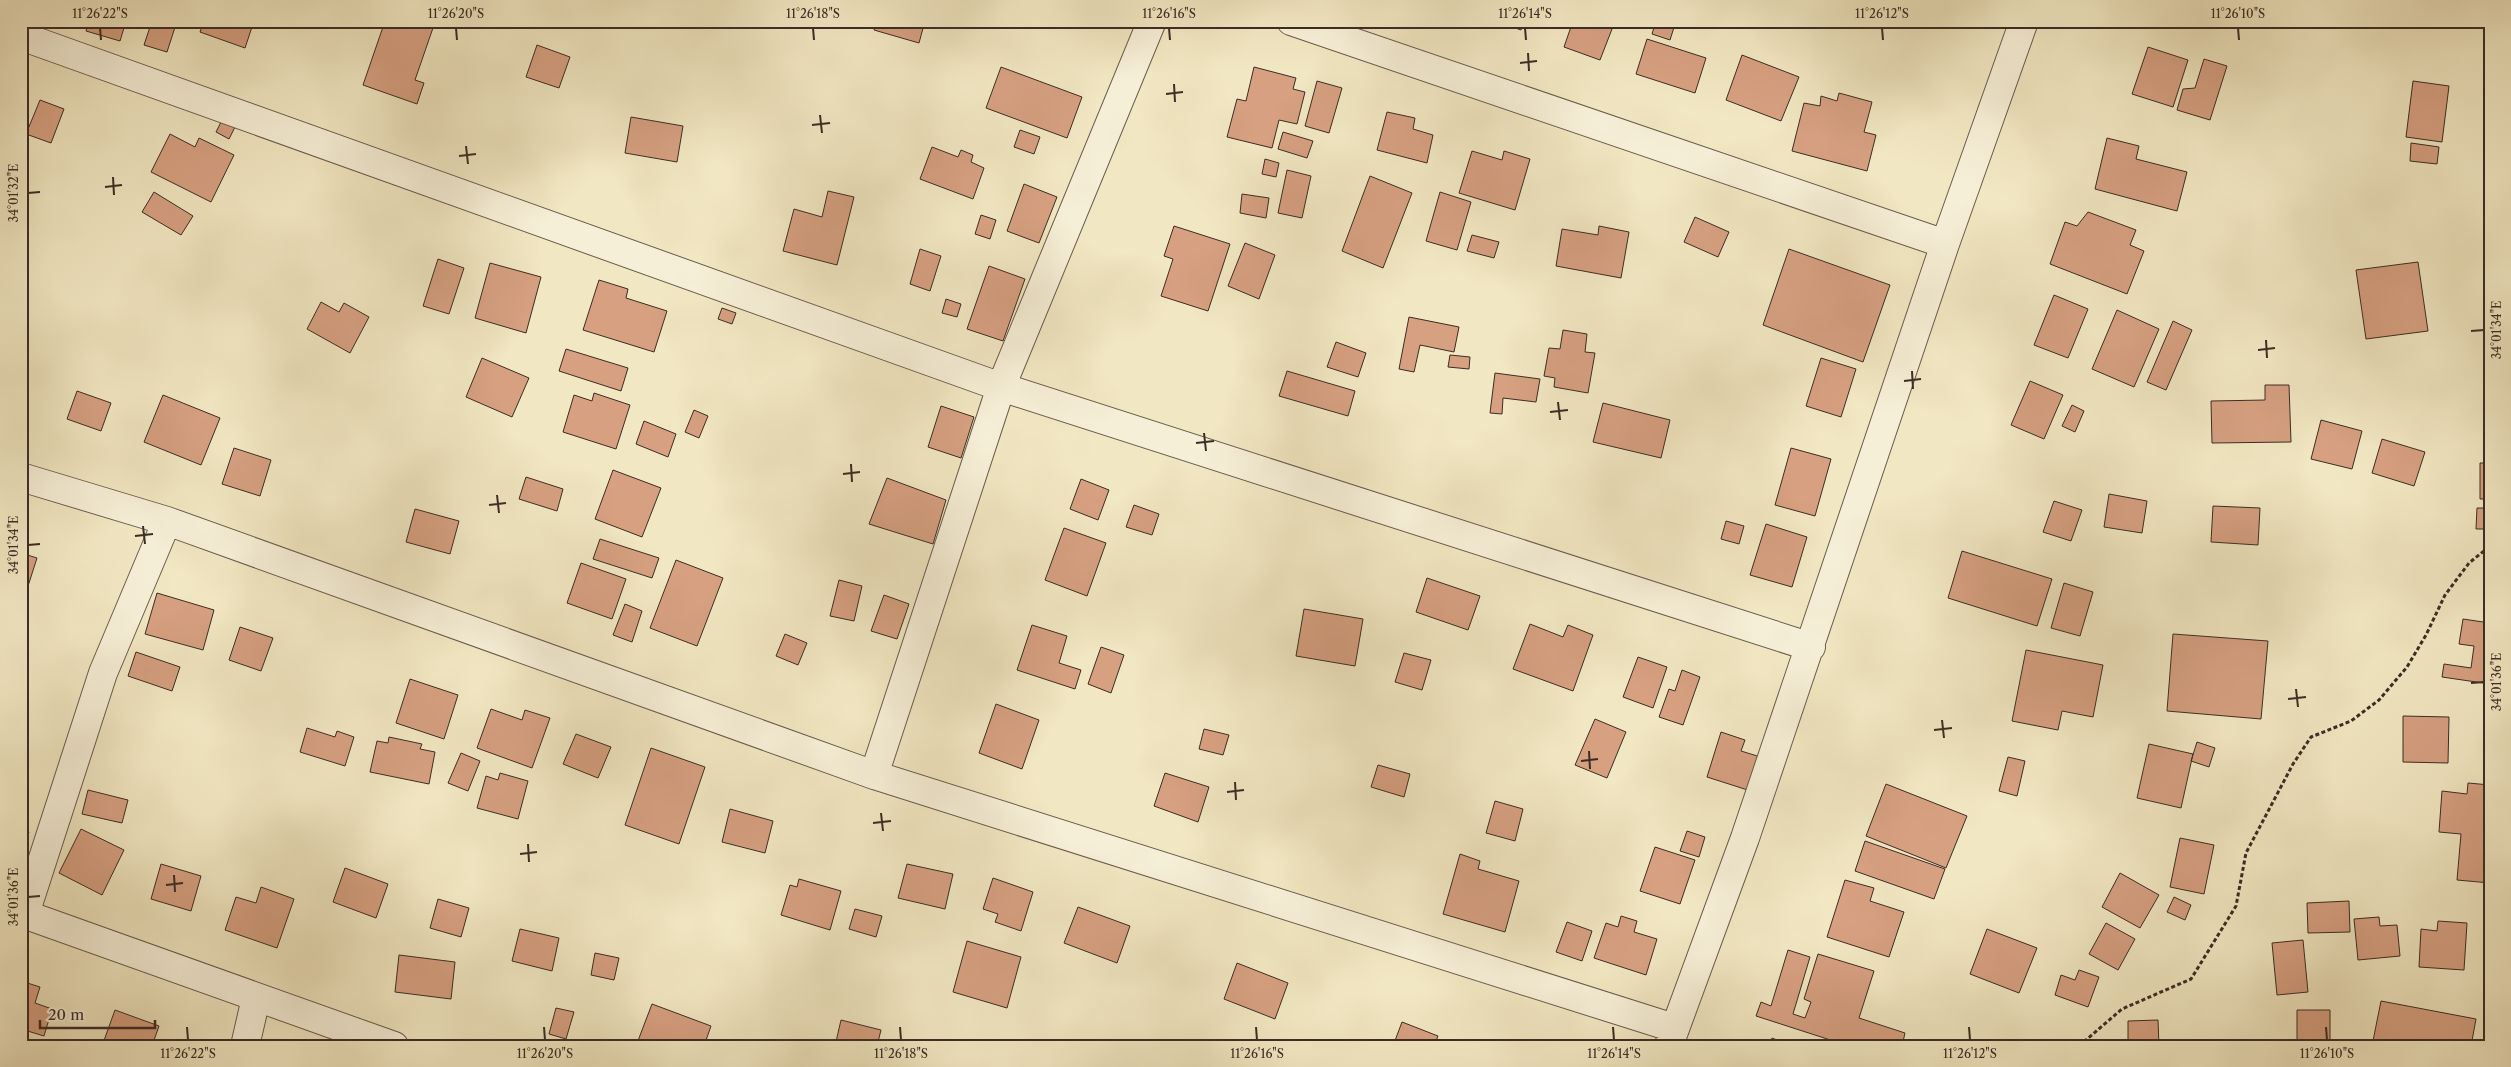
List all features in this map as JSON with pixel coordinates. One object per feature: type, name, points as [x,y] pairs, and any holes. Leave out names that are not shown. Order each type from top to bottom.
[{"type":"street","points":[[874,775],[1001,387],[1152,21]]},
{"type":"street","points":[[1291,21],[1945,244]]},
{"type":"street","points":[[21,477],[167,521],[874,775],[1671,1037],[1744,838],[1811,646],[1945,244],[2024,21]]},
{"type":"street","points":[[21,36],[1001,387],[1811,646]]},
{"type":"street","points":[[167,521],[102,672],[23,914],[394,1046]]},
{"type":"street","points":[[245,1046],[256,998]]},
{"type":"path","points":[[2078,1046],[2122,1009],[2191,979],[2236,906],[2246,853],[2293,764],[2311,737],[2352,721],[2379,700],[2407,667],[2426,635],[2445,595],[2469,563],[2490,546]]},
{"type":"building","points":[[89,21],[126,21],[120,41],[86,31]]},
{"type":"building","points":[[152,21],[177,21],[167,52],[144,45]]},
{"type":"building","points":[[204,21],[254,21],[245,48],[200,32]]},
{"type":"building","points":[[385,21],[425,21],[434,25],[415,80],[424,83],[417,104],[363,85]]},
{"type":"building","points":[[876,21],[925,21],[919,43],[874,30]]},
{"type":"building","points":[[1496,21],[1524,21],[1521,30]]},
{"type":"building","points":[[1573,21],[1591,21],[1612,29],[1600,60],[1564,47]]},
{"type":"building","points":[[1656,21],[1676,21],[1670,40],[1652,34]]},
{"type":"building","points":[[1647,39],[1706,58],[1695,93],[1636,74]]},
{"type":"building","points":[[537,45],[570,57],[559,88],[526,77]]},
{"type":"building","points":[[2148,47],[2188,60],[2173,107],[2132,94]]},
{"type":"building","points":[[1742,55],[1799,77],[1781,121],[1726,100]]},
{"type":"building","points":[[2204,59],[2227,66],[2210,120],[2177,110],[2183,89],[2195,88]]},
{"type":"building","points":[[1001,67],[1082,97],[1067,138],[986,108]]},
{"type":"building","points":[[1254,67],[1296,78],[1293,89],[1305,92],[1297,124],[1279,120],[1272,148],[1227,137],[1237,99],[1246,101]]},
{"type":"building","points":[[1317,81],[1342,88],[1329,133],[1305,126]]},
{"type":"building","points":[[2413,81],[2449,86],[2442,142],[2406,137]]},
{"type":"building","points":[[1839,93],[1872,102],[1864,132],[1876,135],[1867,171],[1792,151],[1804,103],[1820,106],[1821,96],[1837,101]]},
{"type":"building","points":[[40,100],[64,109],[51,143],[26,134]]},
{"type":"building","points":[[1387,112],[1415,118],[1413,129],[1433,135],[1427,163],[1377,150]]},
{"type":"building","points":[[631,117],[683,126],[677,162],[625,153]]},
{"type":"building","points":[[222,120],[235,127],[229,139],[216,132]]},
{"type":"building","points":[[1020,130],[1040,137],[1034,154],[1014,147]]},
{"type":"building","points":[[1283,132],[1313,141],[1307,158],[1278,149]]},
{"type":"building","points":[[170,134],[195,147],[199,138],[234,155],[211,202],[151,172]]},
{"type":"building","points":[[2107,138],[2139,146],[2136,159],[2187,172],[2177,211],[2095,189]]},
{"type":"building","points":[[2411,143],[2439,147],[2437,164],[2410,161]]},
{"type":"building","points":[[932,147],[958,157],[961,150],[973,155],[971,162],[984,168],[973,199],[920,179]]},
{"type":"building","points":[[1472,151],[1502,160],[1504,151],[1530,159],[1515,210],[1459,193]]},
{"type":"building","points":[[1265,159],[1279,163],[1276,177],[1262,174]]},
{"type":"building","points":[[1287,170],[1311,176],[1302,218],[1278,213]]},
{"type":"building","points":[[1370,176],[1412,193],[1383,268],[1342,251]]},
{"type":"building","points":[[1024,184],[1057,197],[1039,243],[1007,231]]},
{"type":"building","points":[[21,185],[27,186],[21,202]]},
{"type":"building","points":[[828,191],[854,197],[837,265],[783,251],[794,209],[822,217]]},
{"type":"building","points":[[154,192],[193,216],[181,235],[142,212]]},
{"type":"building","points":[[1440,192],[1471,202],[1457,250],[1426,241]]},
{"type":"building","points":[[1242,194],[1269,198],[1266,218],[1240,213]]},
{"type":"building","points":[[2088,212],[2136,230],[2130,245],[2144,251],[2127,294],[2050,264],[2065,222],[2077,226]]},
{"type":"building","points":[[981,215],[996,220],[990,239],[975,234]]},
{"type":"building","points":[[1695,217],[1729,232],[1718,257],[1684,242]]},
{"type":"building","points":[[1174,226],[1230,244],[1208,311],[1161,296],[1173,259],[1164,256]]},
{"type":"building","points":[[1599,226],[1629,232],[1621,278],[1556,266],[1562,229],[1598,235]]},
{"type":"building","points":[[1472,235],[1499,242],[1494,258],[1467,251]]},
{"type":"building","points":[[1245,243],[1275,255],[1259,299],[1228,286]]},
{"type":"building","points":[[920,249],[941,256],[930,291],[910,284]]},
{"type":"building","points":[[1789,249],[1890,285],[1863,362],[1763,325]]},
{"type":"building","points":[[438,259],[464,268],[449,314],[423,306]]},
{"type":"building","points":[[2418,262],[2428,331],[2366,339],[2356,270]]},
{"type":"building","points":[[490,263],[541,277],[526,333],[475,318]]},
{"type":"building","points":[[989,266],[1025,279],[1003,341],[967,329]]},
{"type":"building","points":[[599,280],[628,289],[626,298],[667,311],[654,352],[583,330]]},
{"type":"building","points":[[2054,295],[2088,309],[2068,358],[2034,345]]},
{"type":"building","points":[[946,299],[961,304],[957,317],[942,313]]},
{"type":"building","points":[[321,302],[339,312],[344,303],[369,317],[350,353],[307,329]]},
{"type":"building","points":[[722,308],[736,313],[732,324],[718,319]]},
{"type":"building","points":[[2117,310],[2159,329],[2134,387],[2092,369]]},
{"type":"building","points":[[1409,317],[1459,327],[1454,352],[1420,345],[1414,372],[1399,369]]},
{"type":"building","points":[[2173,321],[2192,330],[2166,390],[2147,382]]},
{"type":"building","points":[[1563,330],[1587,334],[1585,352],[1595,353],[1588,393],[1554,387],[1555,378],[1544,376],[1549,348],[1560,349]]},
{"type":"building","points":[[1336,342],[1366,353],[1358,377],[1327,367]]},
{"type":"building","points":[[566,349],[628,368],[621,391],[559,371]]},
{"type":"building","points":[[1450,355],[1470,357],[1469,369],[1448,367]]},
{"type":"building","points":[[482,358],[529,378],[512,417],[466,397]]},
{"type":"building","points":[[1821,358],[1856,369],[1841,417],[1806,406]]},
{"type":"building","points":[[1287,371],[1355,391],[1348,416],[1279,396]]},
{"type":"building","points":[[1495,373],[1540,379],[1536,402],[1503,398],[1502,414],[1490,413]]},
{"type":"building","points":[[2030,381],[2063,395],[2044,439],[2011,425]]},
{"type":"building","points":[[2265,385],[2289,385],[2291,442],[2212,443],[2211,401],[2265,400]]},
{"type":"building","points":[[77,391],[111,403],[101,431],[67,419]]},
{"type":"building","points":[[594,393],[630,405],[616,449],[563,432],[574,395],[592,401]]},
{"type":"building","points":[[163,395],[220,418],[201,465],[144,442]]},
{"type":"building","points":[[1603,403],[1670,420],[1661,458],[1593,442]]},
{"type":"building","points":[[2072,405],[2084,411],[2075,432],[2062,426]]},
{"type":"building","points":[[941,406],[974,417],[961,458],[928,447]]},
{"type":"building","points":[[694,410],[708,416],[699,438],[685,432]]},
{"type":"building","points":[[2321,420],[2362,431],[2352,469],[2311,459]]},
{"type":"building","points":[[644,421],[676,434],[668,457],[636,444]]},
{"type":"building","points":[[2382,439],[2425,452],[2414,486],[2372,473]]},
{"type":"building","points":[[234,448],[271,460],[260,496],[222,484]]},
{"type":"building","points":[[1791,448],[1831,459],[1815,516],[1775,505]]},
{"type":"building","points":[[2480,463],[2490,463],[2490,499],[2480,499]]},
{"type":"building","points":[[613,470],[661,488],[642,537],[595,519]]},
{"type":"building","points":[[526,477],[563,489],[557,511],[519,499]]},
{"type":"building","points":[[887,478],[946,500],[933,544],[869,524]]},
{"type":"building","points":[[1081,479],[1109,490],[1098,520],[1070,509]]},
{"type":"building","points":[[2109,494],[2147,501],[2142,533],[2104,527]]},
{"type":"building","points":[[2054,501],[2082,510],[2071,541],[2043,532]]},
{"type":"building","points":[[1134,505],[1159,514],[1152,535],[1126,527]]},
{"type":"building","points":[[2213,506],[2260,508],[2258,545],[2211,542]]},
{"type":"building","points":[[2477,508],[2490,508],[2490,529],[2476,529]]},
{"type":"building","points":[[415,509],[459,521],[450,554],[406,542]]},
{"type":"building","points":[[1726,521],[1744,526],[1739,544],[1721,539]]},
{"type":"building","points":[[1766,524],[1807,537],[1792,587],[1750,575]]},
{"type":"building","points":[[1064,528],[1106,543],[1087,596],[1045,580]]},
{"type":"building","points":[[600,539],[659,558],[652,578],[593,559]]},
{"type":"building","points":[[1962,551],[2052,579],[2037,626],[1948,598]]},
{"type":"building","points":[[21,553],[37,558],[28,586],[21,584]]},
{"type":"building","points":[[676,560],[723,578],[697,646],[650,628]]},
{"type":"building","points":[[581,563],[626,579],[612,619],[567,603]]},
{"type":"building","points":[[1427,578],[1480,596],[1468,630],[1416,612]]},
{"type":"building","points":[[839,580],[862,586],[854,621],[830,616]]},
{"type":"building","points":[[2064,583],[2093,592],[2080,636],[2051,628]]},
{"type":"building","points":[[157,593],[214,610],[203,650],[145,634]]},
{"type":"building","points":[[884,595],[909,604],[897,639],[871,631]]},
{"type":"building","points":[[625,604],[642,611],[632,642],[613,635]]},
{"type":"building","points":[[1304,609],[1363,619],[1355,666],[1296,656]]},
{"type":"building","points":[[2463,619],[2490,623],[2490,684],[2442,677],[2444,664],[2471,668],[2474,646],[2459,644]]},
{"type":"building","points":[[1530,624],[1563,637],[1568,625],[1593,635],[1573,691],[1513,669]]},
{"type":"building","points":[[1032,625],[1067,636],[1059,663],[1081,670],[1075,689],[1017,670]]},
{"type":"building","points":[[240,627],[273,638],[261,671],[229,660]]},
{"type":"building","points":[[785,634],[807,643],[798,665],[776,656]]},
{"type":"building","points":[[2173,634],[2268,641],[2261,719],[2167,711]]},
{"type":"building","points":[[1101,647],[1124,655],[1111,693],[1088,684]]},
{"type":"building","points":[[2026,650],[2103,665],[2093,717],[2062,711],[2058,730],[2012,721]]},
{"type":"building","points":[[136,652],[180,667],[172,691],[128,676]]},
{"type":"building","points":[[1404,653],[1431,660],[1422,690],[1395,682]]},
{"type":"building","points":[[1638,657],[1667,667],[1653,708],[1623,697]]},
{"type":"building","points":[[1682,670],[1700,677],[1683,725],[1659,717],[1669,689],[1675,691]]},
{"type":"building","points":[[410,679],[458,695],[444,739],[396,723]]},
{"type":"building","points":[[996,704],[1039,720],[1022,769],[979,753]]},
{"type":"building","points":[[491,709],[522,720],[525,710],[550,718],[532,768],[477,748]]},
{"type":"building","points":[[2403,716],[2449,717],[2448,763],[2403,762]]},
{"type":"building","points":[[1595,719],[1626,732],[1607,778],[1575,765]]},
{"type":"building","points":[[307,728],[335,737],[337,731],[354,737],[345,766],[300,752]]},
{"type":"building","points":[[1204,729],[1229,735],[1223,755],[1199,749]]},
{"type":"building","points":[[1721,732],[1745,740],[1741,751],[1767,759],[1757,793],[1707,777]]},
{"type":"building","points":[[576,734],[611,747],[598,778],[563,764]]},
{"type":"building","points":[[389,737],[422,744],[420,749],[435,752],[429,784],[370,772],[377,741],[388,743]]},
{"type":"building","points":[[2197,742],[2215,748],[2209,767],[2191,761]]},
{"type":"building","points":[[2149,744],[2193,754],[2181,808],[2137,798]]},
{"type":"building","points":[[651,748],[705,767],[679,844],[625,825]]},
{"type":"building","points":[[461,753],[480,761],[468,791],[448,783]]},
{"type":"building","points":[[2008,757],[2025,761],[2017,796],[1999,791]]},
{"type":"building","points":[[1378,765],[1410,774],[1404,797],[1371,787]]},
{"type":"building","points":[[500,773],[528,781],[518,819],[477,808],[486,776],[498,780]]},
{"type":"building","points":[[1165,773],[1209,787],[1198,822],[1154,806]]},
{"type":"building","points":[[2468,783],[2490,785],[2490,883],[2457,880],[2461,834],[2439,832],[2442,791],[2467,794]]},
{"type":"building","points":[[1886,784],[1967,816],[1946,868],[1866,836]]},
{"type":"building","points":[[88,790],[128,800],[122,823],[82,814]]},
{"type":"building","points":[[1495,801],[1523,809],[1515,841],[1486,833]]},
{"type":"building","points":[[730,809],[773,821],[765,853],[722,842]]},
{"type":"building","points":[[81,829],[124,850],[102,895],[59,873]]},
{"type":"building","points":[[21,830],[29,832],[21,856]]},
{"type":"building","points":[[1687,831],[1705,837],[1699,857],[1680,851]]},
{"type":"building","points":[[2180,838],[2214,845],[2204,894],[2170,887]]},
{"type":"building","points":[[1865,841],[1945,869],[1934,899],[1855,871]]},
{"type":"building","points":[[1655,847],[1695,860],[1680,904],[1640,891]]},
{"type":"building","points":[[1460,854],[1480,861],[1478,869],[1519,881],[1505,932],[1443,914]]},
{"type":"building","points":[[161,864],[201,876],[191,911],[151,899]]},
{"type":"building","points":[[907,864],[953,874],[945,909],[898,898]]},
{"type":"building","points":[[345,868],[388,884],[376,918],[333,902]]},
{"type":"building","points":[[2120,873],[2159,895],[2140,928],[2102,907]]},
{"type":"building","points":[[993,878],[1033,892],[1021,931],[995,922],[998,914],[983,909]]},
{"type":"building","points":[[799,879],[841,891],[830,930],[781,915],[790,885],[797,887]]},
{"type":"building","points":[[1845,880],[1874,888],[1870,901],[1904,912],[1889,957],[1827,937]]},
{"type":"building","points":[[261,887],[294,899],[277,948],[225,930],[236,897],[256,903]]},
{"type":"building","points":[[2174,897],[2191,905],[2185,920],[2167,912]]},
{"type":"building","points":[[438,899],[469,908],[461,937],[430,928]]},
{"type":"building","points":[[2349,901],[2350,932],[2308,933],[2307,903]]},
{"type":"building","points":[[1078,907],[1130,926],[1117,963],[1064,943]]},
{"type":"building","points":[[855,909],[882,916],[876,937],[849,929]]},
{"type":"building","points":[[1621,916],[1637,921],[1634,932],[1657,939],[1646,975],[1594,958],[1606,923],[1618,927]]},
{"type":"building","points":[[2379,917],[2380,926],[2397,925],[2400,956],[2358,960],[2354,919]]},
{"type":"building","points":[[2438,921],[2467,923],[2464,970],[2419,967],[2421,929],[2437,931]]},
{"type":"building","points":[[1567,922],[1592,931],[1582,961],[1556,952]]},
{"type":"building","points":[[2106,923],[2135,939],[2118,970],[2089,954]]},
{"type":"building","points":[[520,929],[559,938],[552,971],[512,961]]},
{"type":"building","points":[[1987,929],[2037,948],[2019,993],[1970,974]]},
{"type":"building","points":[[2303,940],[2308,992],[2277,995],[2272,943]]},
{"type":"building","points":[[967,941],[1021,957],[1007,1008],[953,992]]},
{"type":"building","points":[[1788,950],[1810,957],[1793,1014],[1805,1018],[1811,1002],[1804,999],[1818,954],[1874,971],[1859,1018],[1905,1033],[1902,1046],[1849,1046],[1756,1016],[1761,1002],[1771,1006]]},
{"type":"building","points":[[595,953],[619,958],[614,980],[591,975]]},
{"type":"building","points":[[399,955],[455,962],[451,999],[395,992]]},
{"type":"building","points":[[1237,963],[1288,983],[1275,1019],[1224,999]]},
{"type":"building","points":[[2079,970],[2099,977],[2088,1007],[2055,995],[2061,975],[2075,980]]},
{"type":"building","points":[[21,981],[40,987],[35,1003],[52,1009],[44,1036],[21,1029]]},
{"type":"building","points":[[2381,1001],[2476,1019],[2471,1046],[2372,1046]]},
{"type":"building","points":[[652,1004],[711,1026],[704,1046],[636,1046]]},
{"type":"building","points":[[556,1008],[574,1012],[566,1039],[549,1034]]},
{"type":"building","points":[[115,1010],[159,1026],[152,1046],[102,1046]]},
{"type":"building","points":[[2297,1010],[2330,1010],[2330,1040],[2297,1041]]},
{"type":"building","points":[[841,1020],[881,1030],[877,1046],[835,1046]]},
{"type":"building","points":[[2158,1020],[2159,1046],[2128,1046],[2128,1021]]},
{"type":"building","points":[[1402,1022],[1438,1036],[1434,1046],[1393,1046]]},
{"type":"building","points":[[1772,1038],[1792,1046],[1770,1046]]},
{"type":"building","points":[[936,1041],[955,1046],[935,1046]]}]
